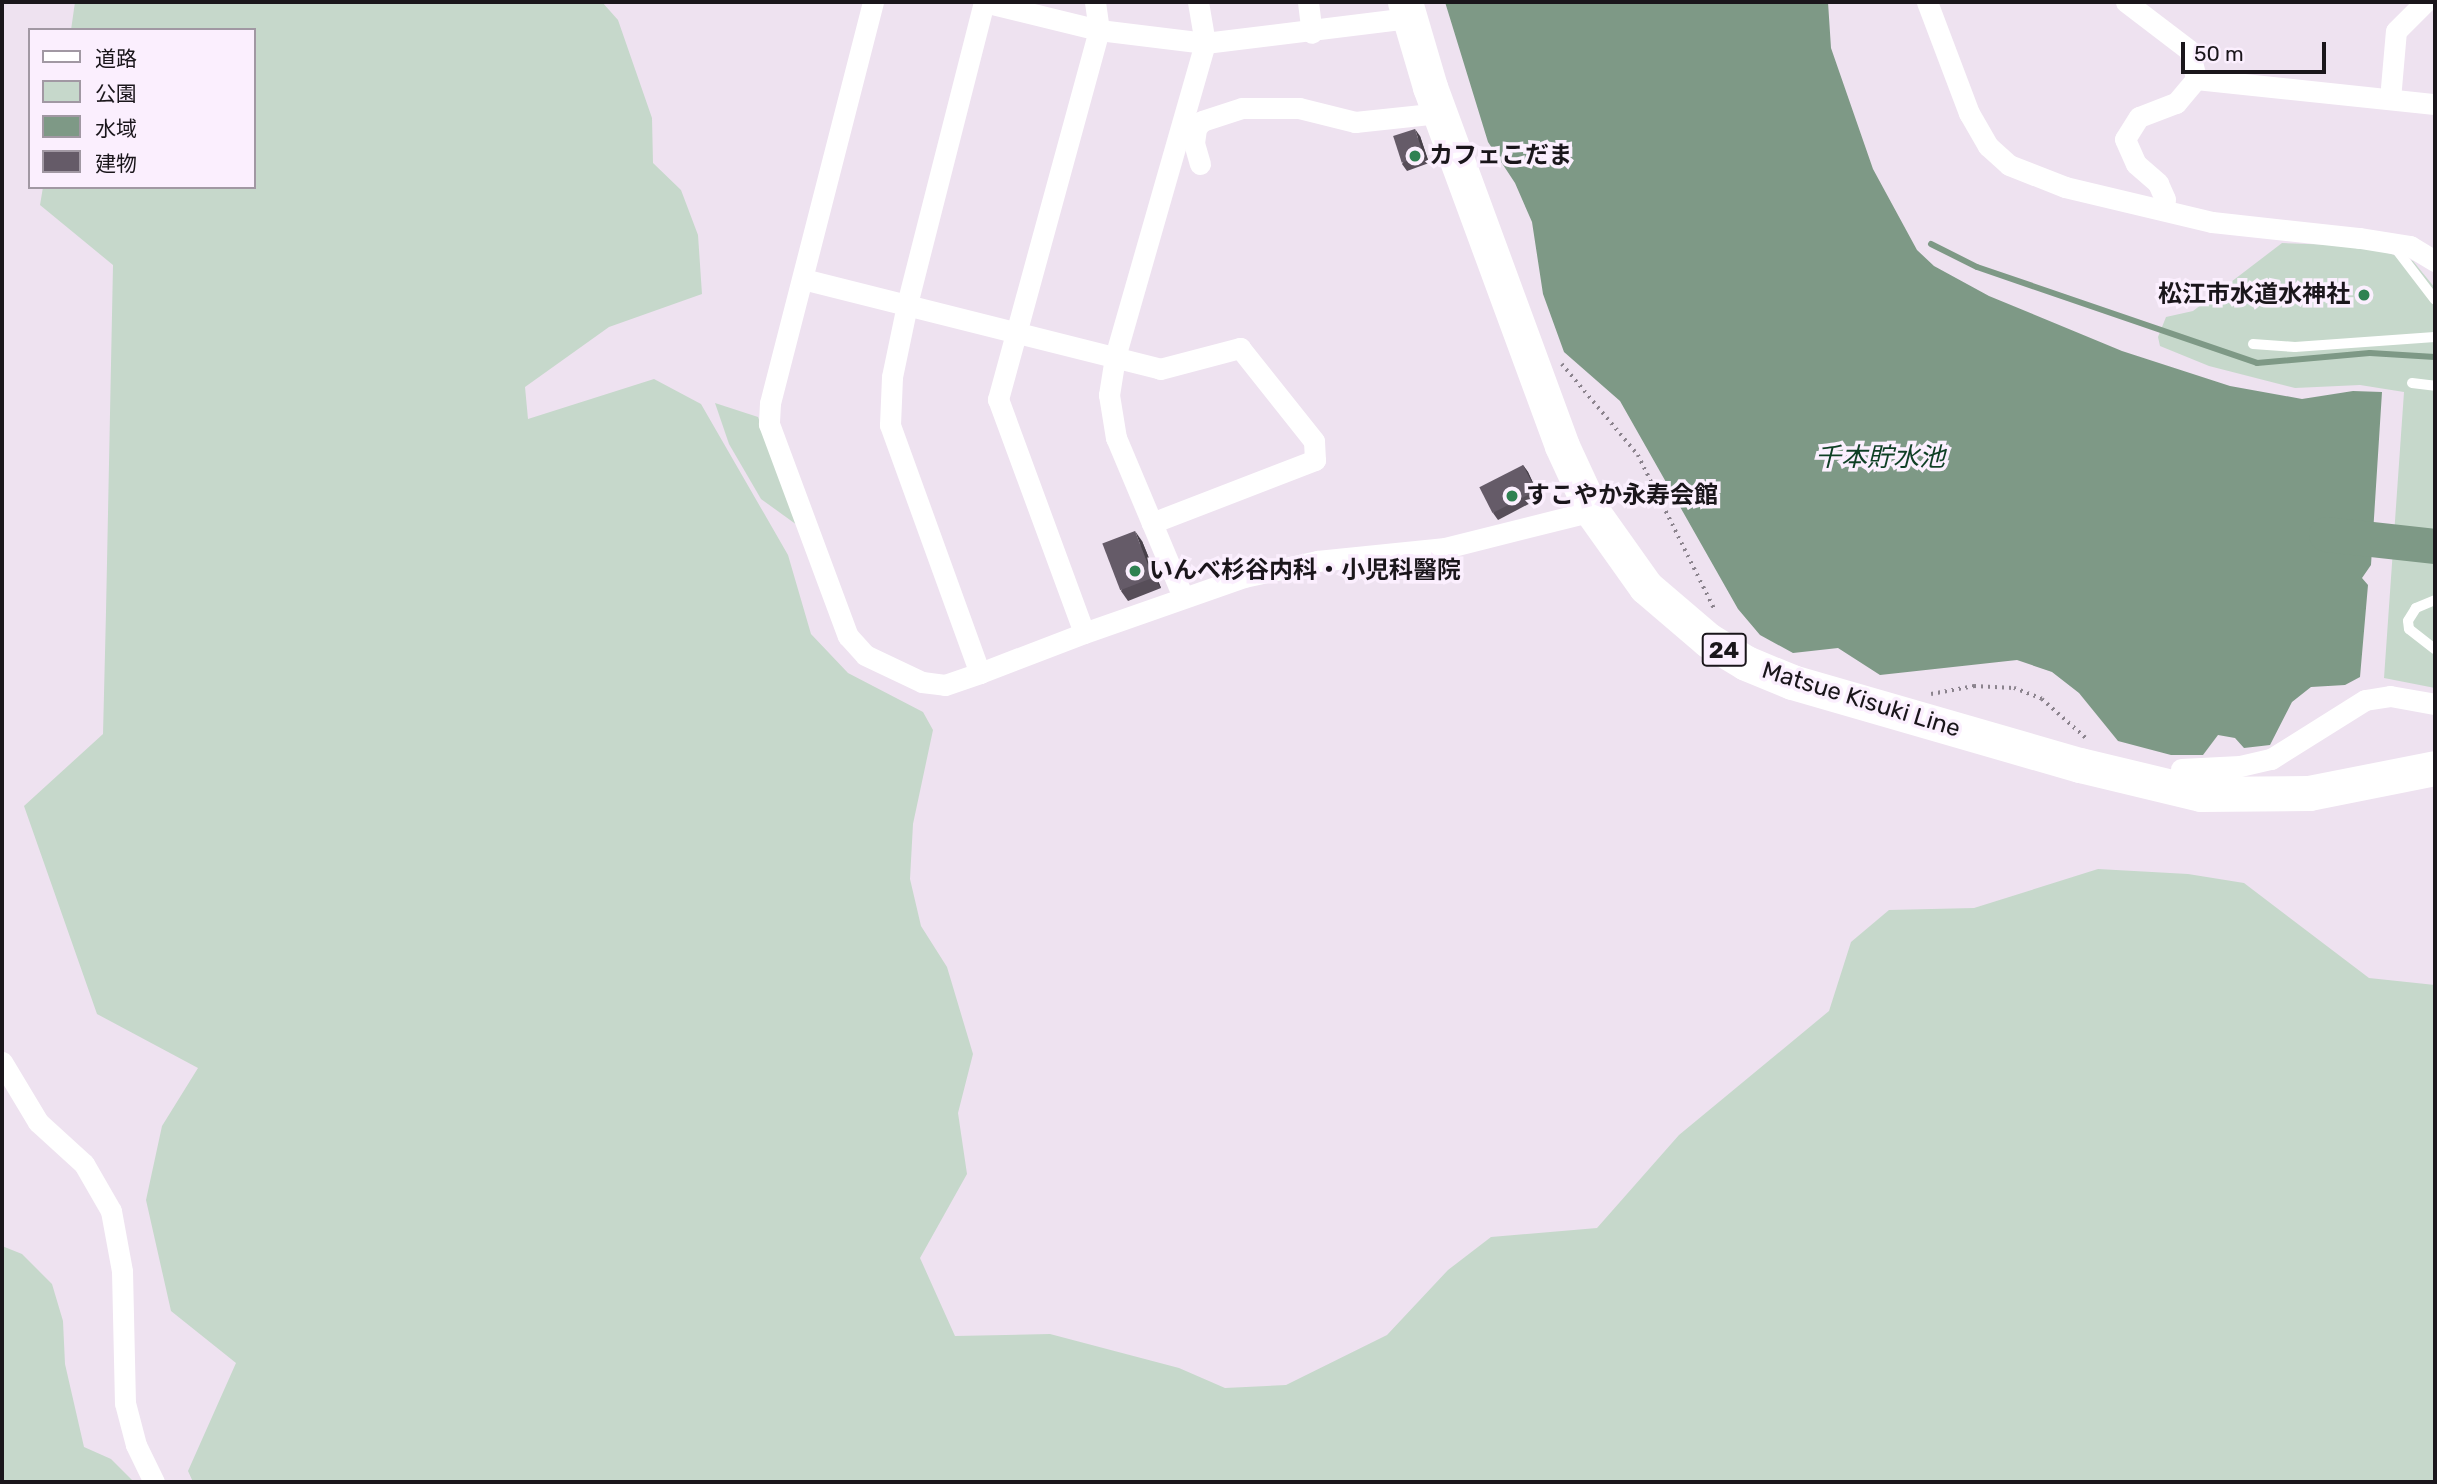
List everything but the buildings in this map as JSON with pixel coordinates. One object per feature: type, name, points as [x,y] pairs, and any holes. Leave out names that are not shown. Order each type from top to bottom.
[{"type":"main road","name":"Matsue Kisuki Line","points":[[1406,10],[1439,113],[1562,446],[1592,511],[1646,587],[1708,640],[1746,663],[1805,686],[2103,772],[2201,794],[2309,793],[2435,768]]},
{"type":"street","points":[[873,2],[770,403],[769,424],[848,636],[865,655],[922,682],[945,685],[1183,597],[1317,561],[1445,548],[1592,511]]},
{"type":"street","points":[[980,673],[890,425],[892,377],[907,305],[984,2],[1099,30],[1205,43],[1312,33],[1406,10]]},
{"type":"street","points":[[1084,633],[1000,414],[998,399],[1014,332],[1099,30],[1095,2]]},
{"type":"street","points":[[1183,597],[1112,418],[1109,395],[1115,357],[1205,43],[1198,2]]},
{"type":"street","points":[[1308,2],[1312,33]]},
{"type":"street","points":[[1927,2],[1969,113],[1999,159],[2065,187],[2162,210],[2236,227],[2410,246],[2435,261]]},
{"type":"street","points":[[2126,2],[2189,50],[2196,79]]},
{"type":"street","points":[[2390,100],[2396,31],[2425,2]]},
{"type":"street","points":[[2162,210],[2165,199],[2158,183],[2136,164],[2126,139],[2139,117],[2176,103],[2196,79]]},
{"type":"street","points":[[2196,79],[2435,104]]},
{"type":"street","points":[[1200,164],[1194,144],[1196,128],[1202,121],[1242,108],[1299,108],[1356,122],[1439,113]]},
{"type":"street","points":[[803,279],[1169,368],[1240,348],[1314,441],[1315,460],[1152,523]]},
{"type":"street","points":[[2181,769],[2240,766],[2271,759],[2365,700],[2390,696],[2435,704]]},
{"type":"street","points":[[2,1062],[38,1122],[84,1164],[110,1212],[122,1271],[125,1403],[136,1445],[154,1482]]},
{"type":"lane","points":[[2391,243],[2435,300]]},
{"type":"lane","points":[[2253,344],[2295,347],[2435,337]]},
{"type":"lane","points":[[2412,383],[2435,386]]},
{"type":"lane","points":[[2435,600],[2416,608],[2407,621],[2409,629],[2435,649]]},
{"type":"path","points":[[1558,357],[1637,455],[1720,619]]},
{"type":"path","points":[[1927,694],[1975,687],[2014,688],[2057,709],[2096,747]]},
{"type":"green space","points":[[75,2],[602,2],[618,20],[652,118],[653,163],[681,190],[698,235],[702,294],[609,327],[525,387],[528,419],[654,379],[701,404],[788,555],[811,634],[848,673],[923,712],[933,730],[913,824],[910,879],[921,926],[947,967],[973,1054],[958,1113],[967,1174],[920,1258],[955,1336],[1050,1334],[1179,1368],[1225,1388],[1286,1385],[1387,1335],[1448,1270],[1491,1237],[1597,1228],[1679,1135],[1829,1011],[1851,942],[1889,910],[1974,908],[2098,869],[2188,874],[2244,883],[2369,978],[2435,985],[2435,1482],[193,1482],[188,1471],[236,1363],[171,1311],[146,1200],[162,1126],[198,1068],[97,1014],[24,806],[103,734],[113,265],[40,205],[43,189],[256,189],[256,28],[71,28]]},
{"type":"green space","points":[[2282,243],[2366,246],[2413,261],[2435,288],[2435,688],[2384,678],[2404,392],[2360,385],[2295,388],[2209,366],[2160,346],[2158,337],[2166,317],[2193,311]]},
{"type":"green space","points":[[715,403],[758,417],[797,525],[761,499],[729,444]]},
{"type":"green space","points":[[2,1246],[22,1254],[52,1284],[63,1321],[65,1364],[84,1447],[111,1459],[134,1482],[2,1482]]},
{"type":"water","name":"千本貯水池","points":[[1445,2],[1828,2],[1831,48],[1873,169],[1917,250],[1934,266],[1989,296],[2122,351],[2230,386],[2302,399],[2353,391],[2382,392],[2371,565],[2362,578],[2368,585],[2360,677],[2345,685],[2311,687],[2292,702],[2270,745],[2244,748],[2235,738],[2218,735],[2203,755],[2171,755],[2118,741],[2079,693],[2052,672],[2017,660],[1880,675],[1838,648],[1793,653],[1760,635],[1738,609],[1620,401],[1564,352],[1543,294],[1532,222],[1515,183],[1488,142]]},
{"type":"waterway","points":[[1931,244],[1977,267],[2257,363],[2370,353],[2435,357]]},
{"type":"waterway","points":[[2326,534],[2435,546]]},
{"type":"place","name":"カフェこだま","points":[[1415,156]]},
{"type":"place","name":"松江市水道水神社","points":[[2364,295]]},
{"type":"place","name":"すこやか永寿会館","points":[[1512,496]]},
{"type":"place","name":"いんべ杉谷内科・小児科醫院","points":[[1135,571]]}]
